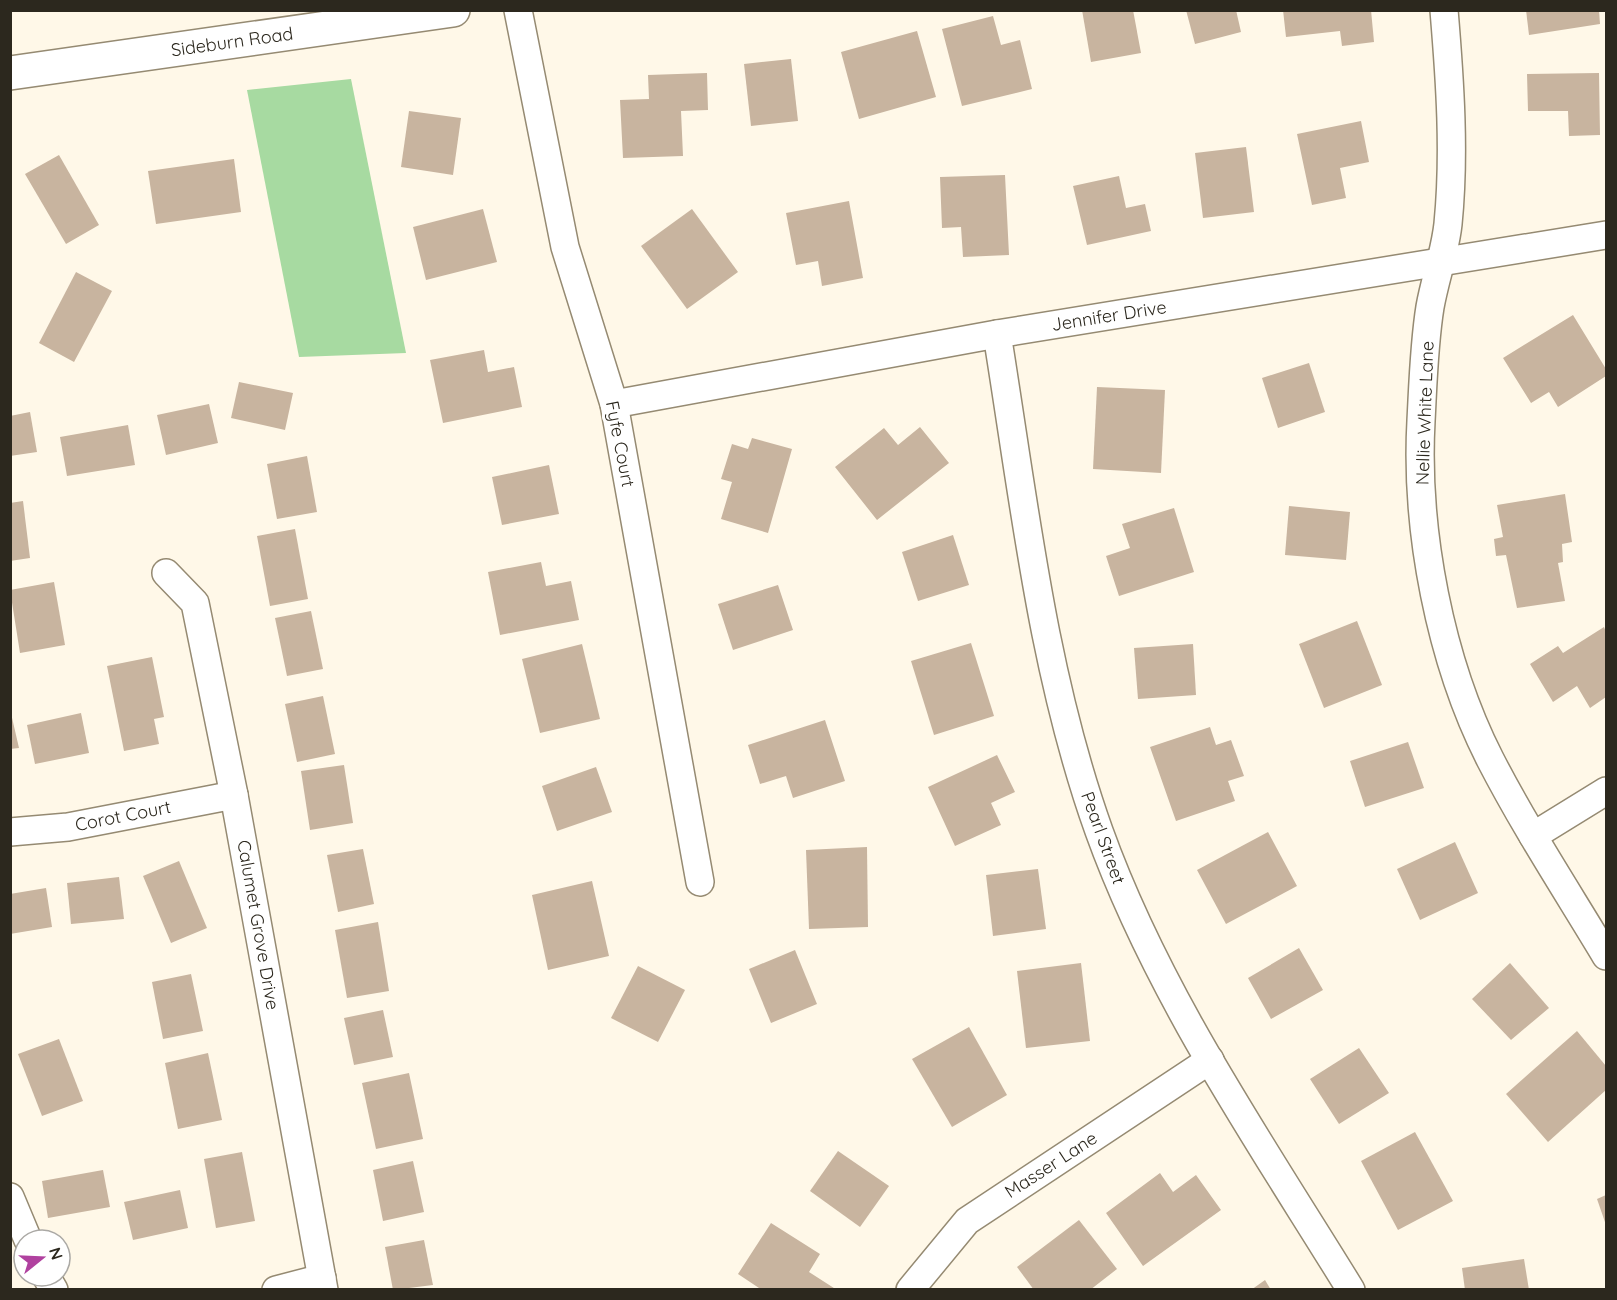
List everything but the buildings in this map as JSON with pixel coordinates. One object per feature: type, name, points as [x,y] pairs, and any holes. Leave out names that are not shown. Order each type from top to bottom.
[{"type":"street","name":"Sideburn Road","points":[[10,73],[453,10]]},
{"type":"street","name":"Fyfe Court","points":[[518,10],[565,247],[614,405],[700,882]]},
{"type":"street","name":"Nellie White Lane","points":[[1443,10],[1450,78],[1448,225],[1430,307],[1420,423],[1421,494],[1429,564],[1444,633],[1468,705],[1489,757],[1533,836],[1606,956]]},
{"type":"street","name":"Jennifer Drive","points":[[614,405],[997,334],[1606,235]]},
{"type":"street","name":"Pearl Street","points":[[997,334],[1046,632],[1078,766],[1125,896],[1169,986],[1210,1060],[1351,1290]]},
{"type":"street","name":"Calumet Grove Drive","points":[[166,573],[195,603],[234,795],[323,1284]]},
{"type":"street","points":[[1533,836],[1606,791]]},
{"type":"street","name":"Corot Court","points":[[10,832],[68,827],[234,795]]},
{"type":"street","name":"Masser Lane","points":[[910,1290],[967,1221],[1210,1060]]},
{"type":"street","points":[[10,1197],[23,1228]]},
{"type":"street","points":[[276,1290],[323,1284]]},
{"type":"green space","points":[[351,79],[406,353],[299,357],[247,90]]}]
